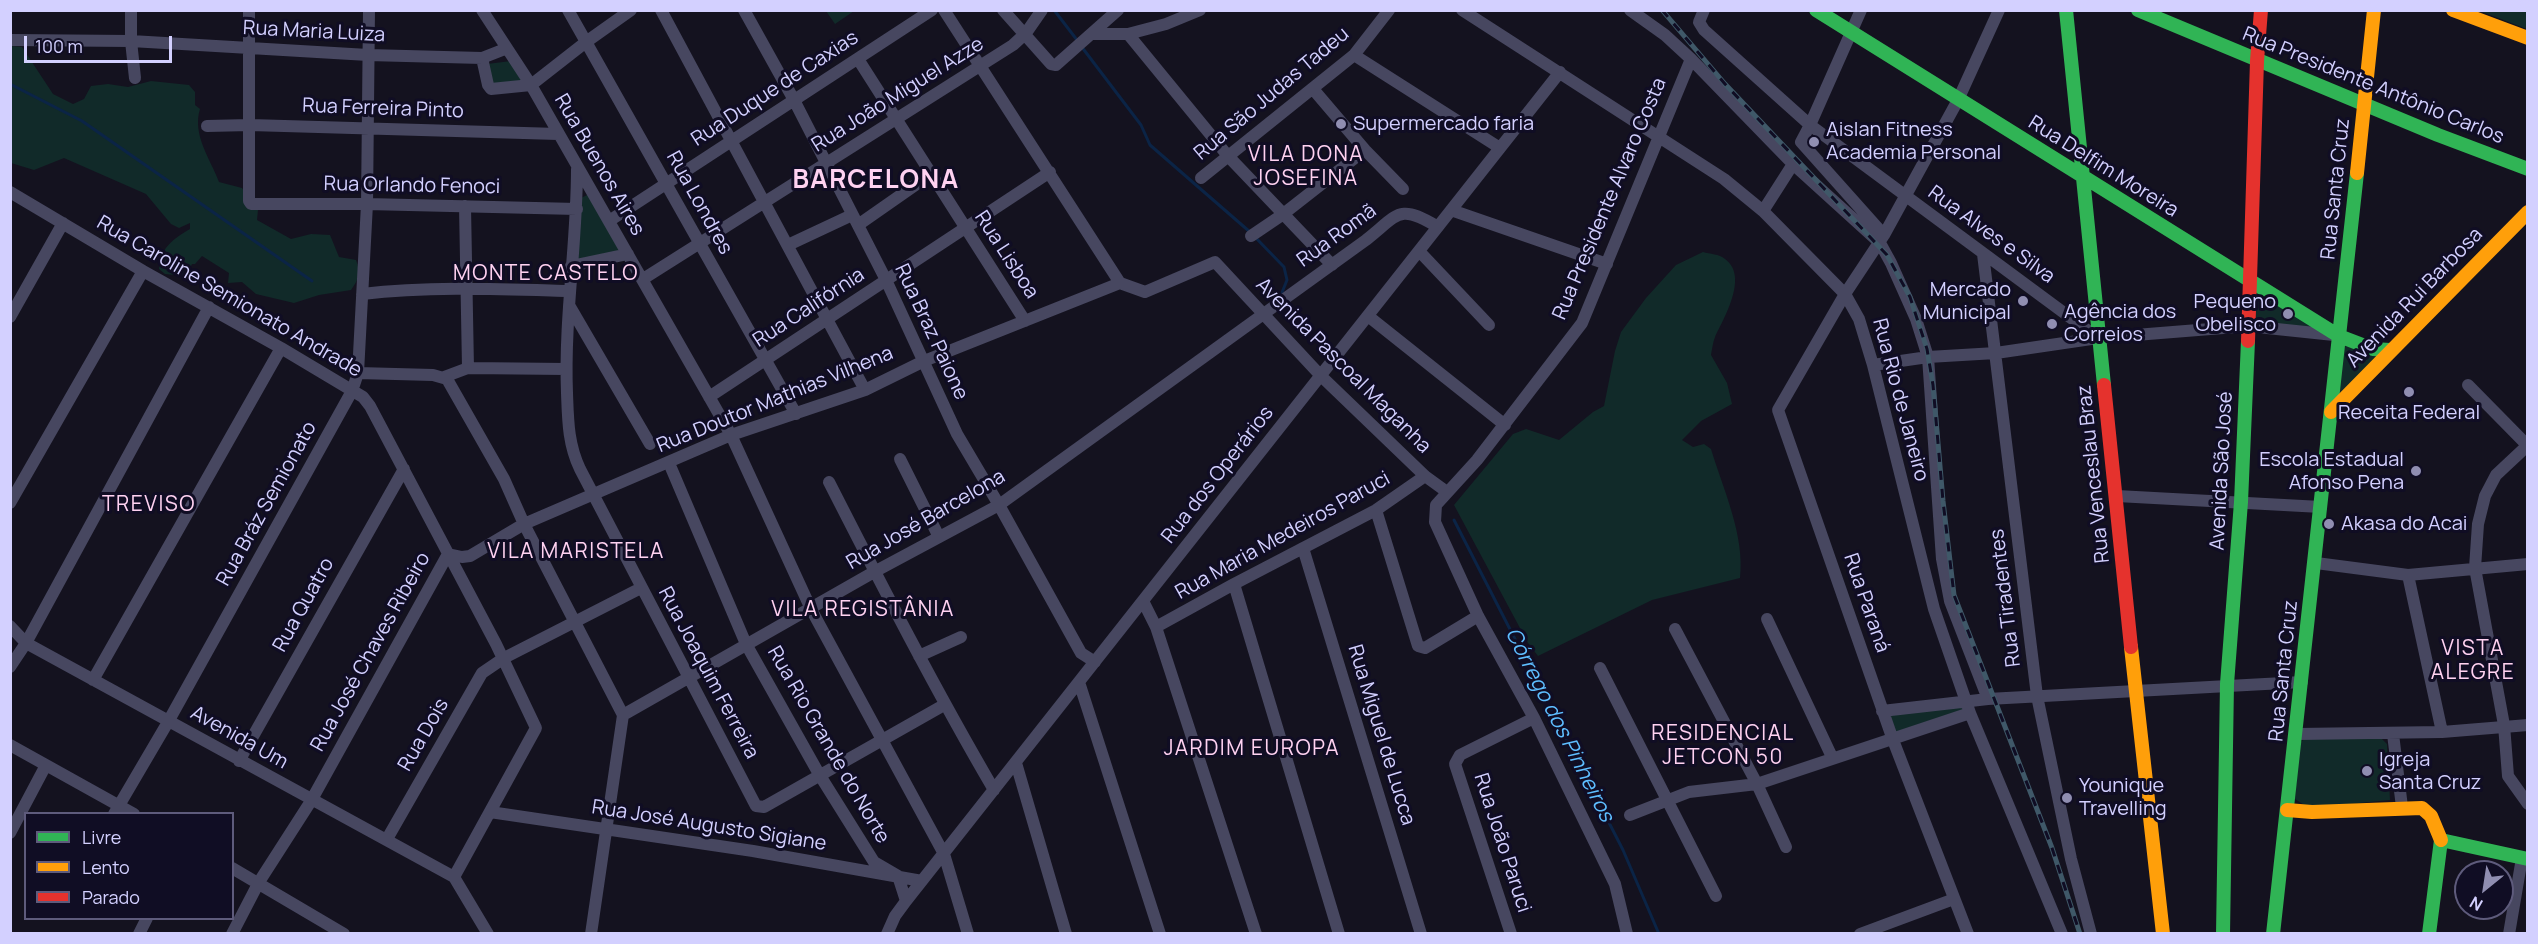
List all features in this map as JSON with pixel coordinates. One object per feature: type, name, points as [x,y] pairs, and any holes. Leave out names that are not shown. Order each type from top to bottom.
[{"type":"main road","name":"Rua Delfim Moreira","points":[[1816,10],[2339,336],[2373,349],[2390,350]]},
{"type":"main road","name":"Rua Venceslau Braz","points":[[2066,10],[2098,338],[2163,933]]},
{"type":"main road","name":"Rua Presidente Antônio Carlos","points":[[2138,10],[2257,61],[2528,169]]},
{"type":"main road","name":"Avenida São José","points":[[2223,933],[2227,684],[2241,502],[2251,281],[2257,61],[2261,10]]},
{"type":"main road","name":"Rua Santa Cruz","points":[[2273,933],[2297,734],[2331,412],[2340,351],[2339,336],[2374,10]]},
{"type":"main road","points":[[2457,11],[2528,38]]},
{"type":"main road","name":"Avenida Rui Barbosa","points":[[2331,412],[2528,212]]},
{"type":"main road","points":[[2287,810],[2312,812],[2402,807],[2426,810],[2441,840],[2429,933]]},
{"type":"main road","points":[[2441,840],[2525,859]]},
{"type":"street","points":[[131,10],[131,41],[135,78]]},
{"type":"street","points":[[249,10],[250,124]]},
{"type":"street","name":"Rua Bráz Semionato","points":[[116,809],[168,722],[352,392],[358,373],[367,204],[369,10]]},
{"type":"street","name":"Rua Buenos Aires","points":[[482,10],[505,49],[531,86],[644,279],[731,435],[811,609],[944,854],[968,933]]},
{"type":"street","name":"Rua Londres","points":[[568,10],[796,414]]},
{"type":"street","points":[[482,58],[488,86],[491,89],[531,86],[586,42],[632,10]]},
{"type":"street","points":[[661,10],[866,390]]},
{"type":"street","name":"Rua Braz Paione","points":[[744,10],[794,100],[886,280],[957,434],[999,504],[1081,653],[1095,662]]},
{"type":"street","name":"Rua Duque de Caxias","points":[[609,221],[932,10]]},
{"type":"street","points":[[944,10],[1120,283]]},
{"type":"street","points":[[1003,10],[1026,33],[1051,64],[1059,64],[1118,10]]},
{"type":"street","name":"Rua João Miguel Azze","points":[[644,279],[1013,45],[1026,33],[1042,10]]},
{"type":"street","points":[[1093,34],[1128,34],[1166,24],[1200,10]]},
{"type":"street","name":"Rua São Judas Tadeu","points":[[1201,178],[1354,55],[1389,10]]},
{"type":"street","name":"Rua Rio de Janeiro","points":[[1462,10],[1724,179],[1763,211],[1845,294],[1859,318],[1873,365],[1934,609],[1968,707],[2062,933]]},
{"type":"street","points":[[1629,10],[1665,35],[1793,164],[1882,239]]},
{"type":"street","points":[[1861,10],[1801,142],[1882,239],[1910,305],[1928,357],[1944,570],[1950,601],[1988,699]]},
{"type":"street","name":"Rua Paraná","points":[[1968,933],[1882,711],[1778,410],[1845,294],[1882,239],[1958,100],[1999,10]]},
{"type":"street","name":"Rua Alves e Silva","points":[[1701,16],[1704,30],[1810,125],[2098,338]]},
{"type":"street","points":[[1128,34],[1228,156],[1332,265]]},
{"type":"street","name":"Rua Maria Luiza","points":[[10,40],[131,41],[368,55],[482,58],[505,49]]},
{"type":"street","points":[[1354,55],[1500,148]]},
{"type":"street","name":"Rua Lisboa","points":[[858,59],[1025,321]]},
{"type":"street","name":"Rua Presidente Alvaro Costa","points":[[1627,933],[1615,884],[1534,718],[1478,616],[1435,522],[1436,504],[1477,460],[1582,323],[1691,59]]},
{"type":"street","name":"Rua dos Operários","points":[[906,901],[1560,72]]},
{"type":"street","points":[[1313,89],[1365,150],[1403,189]]},
{"type":"street","name":"Rua Ferreira Pinto","points":[[207,126],[250,124],[558,134]]},
{"type":"street","name":"Rua Orlando Fenoci","points":[[250,124],[249,201],[254,205],[367,204],[577,209]]},
{"type":"street","points":[[1251,236],[1282,215],[1365,150]]},
{"type":"street","points":[[1763,211],[1793,164]]},
{"type":"street","name":"Rua Joaquim Ferreira","points":[[577,166],[577,209],[568,297],[566,369],[569,441],[573,456],[756,806],[764,807],[819,774]]},
{"type":"street","name":"Rua Califórnia","points":[[709,397],[1050,172]]},
{"type":"street","points":[[788,245],[855,220],[931,174]]},
{"type":"street","name":"Rua Caroline Semionato Andrade","points":[[10,192],[143,271],[282,348],[363,398],[370,406],[504,658],[536,728],[454,877]]},
{"type":"street","points":[[465,206],[468,368]]},
{"type":"street","points":[[1451,210],[1607,264]]},
{"type":"street","name":"Rua Romã","points":[[1263,313],[1332,265],[1398,214],[1417,214],[1438,227]]},
{"type":"street","points":[[10,317],[63,223]]},
{"type":"street","points":[[1419,251],[1489,325]]},
{"type":"street","points":[[571,266],[628,254]]},
{"type":"street","name":"Rua Tiradentes","points":[[1983,254],[2037,696],[2071,859],[2091,933]]},
{"type":"street","name":"Avenida Pascoal Maganha","points":[[1120,283],[1145,292],[1215,262],[1322,376],[1425,476],[1448,492]]},
{"type":"street","points":[[10,503],[143,271]]},
{"type":"street","name":"Rua Doutor Mathias Vilhena","points":[[448,554],[470,556],[524,524],[731,435],[866,390],[924,361],[1120,283]]},
{"type":"street","points":[[362,294],[467,288],[568,297],[650,444]]},
{"type":"street","points":[[10,667],[26,643],[208,307]]},
{"type":"street","name":"Rua José Barcelona","points":[[623,715],[874,572],[999,504],[1263,313]]},
{"type":"street","points":[[1368,316],[1505,425]]},
{"type":"street","points":[[1873,365],[2098,338],[2248,326],[2339,336]]},
{"type":"street","points":[[93,680],[282,348]]},
{"type":"street","points":[[358,373],[444,377],[468,368],[566,369]]},
{"type":"street","points":[[444,377],[504,479],[524,524],[623,715],[591,933]]},
{"type":"street","points":[[2468,385],[2527,446],[2496,475],[2485,496],[2478,524],[2475,568],[2504,725],[2508,776],[2528,804]]},
{"type":"street","points":[[900,459],[939,537]]},
{"type":"street","name":"Rua Rio Grande do Norte","points":[[669,463],[746,644],[819,774],[874,862],[898,876]]},
{"type":"street","name":"Rua Quatro","points":[[239,761],[404,469]]},
{"type":"street","name":"Rua Maria Medeiros Paruci","points":[[1156,627],[1376,510],[1425,476]]},
{"type":"street","points":[[829,482],[944,705],[994,790]]},
{"type":"street","points":[[2117,496],[2321,507]]},
{"type":"street","points":[[1376,510],[1418,646],[1425,648],[1478,616]]},
{"type":"street","name":"Rua Miguel de Lucca","points":[[1303,548],[1421,933]]},
{"type":"street","name":"Rua José Chaves Ribeiro","points":[[231,933],[259,882],[311,801],[448,554]]},
{"type":"street","points":[[2316,563],[2408,575],[2528,564]]},
{"type":"street","points":[[2408,575],[2442,732]]},
{"type":"street","points":[[1234,584],[1339,933]]},
{"type":"street","name":"Rua Dois","points":[[387,839],[482,673],[504,658],[641,588]]},
{"type":"street","points":[[1143,601],[1156,627],[1256,933]]},
{"type":"street","points":[[1767,619],[1832,757]]},
{"type":"street","name":"Avenida Um","points":[[10,626],[26,643],[311,801],[387,839],[454,877]]},
{"type":"street","points":[[1675,629],[1757,784],[1786,847]]},
{"type":"street","points":[[919,656],[961,637]]},
{"type":"street","points":[[1600,668],[1716,896]]},
{"type":"street","points":[[1079,682],[1160,933]]},
{"type":"street","points":[[1630,815],[1689,792],[1757,784],[1806,769],[1832,757],[1893,740],[1988,699],[2227,684],[2302,682]]},
{"type":"street","points":[[819,774],[944,705]]},
{"type":"street","points":[[1882,711],[1968,707]]},
{"type":"street","name":"Rua João Paruci","points":[[1511,933],[1455,764],[1460,755],[1534,718]]},
{"type":"street","points":[[2297,734],[2393,734],[2528,725]]},
{"type":"street","points":[[2393,734],[2402,807]]},
{"type":"street","points":[[10,745],[116,809]]},
{"type":"street","points":[[1016,763],[1066,933]]},
{"type":"street","points":[[10,834],[46,765]]},
{"type":"street","name":"Rua José Augusto Sigiane","points":[[490,812],[753,850],[922,881]]},
{"type":"street","points":[[2509,933],[2525,859]]},
{"type":"street","points":[[234,869],[259,882],[336,931]]},
{"type":"street","points":[[887,933],[895,916],[906,901],[898,876]]},
{"type":"street","points":[[454,877],[488,933]]},
{"type":"street","points":[[1860,933],[1954,899]]},
{"type":"green space","points":[[826,11],[854,11],[835,24]]},
{"type":"green space","points":[[2480,11],[2527,11],[2527,29]]},
{"type":"green space","points":[[11,46],[22,47],[53,94],[73,104],[84,99],[91,86],[108,84],[128,87],[151,81],[189,85],[195,92],[195,105],[200,109],[198,128],[200,137],[219,182],[242,188],[258,210],[257,220],[291,239],[311,234],[330,235],[339,257],[356,260],[358,276],[351,290],[319,295],[294,303],[256,294],[242,282],[228,283],[229,273],[202,256],[195,264],[192,264],[186,276],[165,274],[159,269],[162,255],[168,245],[190,229],[190,223],[179,228],[171,224],[146,194],[64,158],[34,170],[11,163]]},
{"type":"green space","points":[[511,61],[527,84],[494,85],[487,64]]},
{"type":"green space","points":[[590,195],[622,253],[576,264],[581,198]]},
{"type":"green space","points":[[1703,252],[1725,259],[1732,266],[1735,276],[1732,297],[1715,337],[1711,355],[1727,383],[1732,404],[1701,421],[1682,440],[1693,447],[1704,444],[1711,449],[1736,529],[1741,562],[1740,578],[1652,600],[1538,656],[1528,643],[1454,505],[1513,434],[1526,429],[1559,440],[1593,412],[1604,406],[1621,332],[1646,298],[1676,265]]},
{"type":"green space","points":[[2255,285],[2333,334],[2256,324]]},
{"type":"green space","points":[[2344,346],[2381,354],[2336,401]]},
{"type":"green space","points":[[1963,704],[1967,711],[1894,736],[1887,714]]},
{"type":"green space","points":[[2306,737],[2381,738],[2387,744],[2390,800],[2309,808],[2295,799],[2299,744]]},
{"type":"waterway","name":"Córrego dos Pinheiros","points":[[1054,10],[1077,40]]},
{"type":"waterway","name":"Córrego dos Pinheiros","points":[[1081,46],[1141,125],[1150,145],[1250,232]]},
{"type":"waterway","points":[[10,84],[82,121],[312,281]]},
{"type":"waterway","name":"Córrego dos Pinheiros","points":[[1255,237],[1284,267],[1287,280],[1281,295]]},
{"type":"waterway","name":"Córrego dos Pinheiros","points":[[1454,520],[1623,850],[1659,934]]},
{"type":"railway","points":[[1662,10],[1725,84],[1887,255],[1910,297],[1927,349],[1933,385],[1954,595],[2052,848],[2080,934]]},
{"type":"traffic: fast","points":[[1816,10],[2339,336],[2373,349],[2390,350]]},
{"type":"traffic: fast","points":[[2066,10],[2104,385]]},
{"type":"traffic: fast","points":[[2138,10],[2438,135],[2528,169]]},
{"type":"traffic: fast","points":[[2273,934],[2357,173]]},
{"type":"traffic: fast","points":[[2223,934],[2227,684],[2241,502],[2248,341]]},
{"type":"traffic: fast","points":[[2441,840],[2528,859]]},
{"type":"traffic: fast","points":[[2429,934],[2441,840]]},
{"type":"traffic: slow","points":[[2357,173],[2374,10]]},
{"type":"traffic: slow","points":[[2453,10],[2528,38]]},
{"type":"traffic: slow","points":[[2331,412],[2528,212]]},
{"type":"traffic: slow","points":[[2131,647],[2163,934]]},
{"type":"traffic: slow","points":[[2287,810],[2312,812],[2422,808],[2431,816],[2441,840]]},
{"type":"traffic: jam","points":[[2248,341],[2257,61],[2261,10]]},
{"type":"traffic: jam","points":[[2104,385],[2131,647]]},
{"type":"place","name":"Supermercado faria","points":[[1341,124]]},
{"type":"place","name":"Aislan Fitness Academia Personal","points":[[1814,142]]},
{"type":"place","name":"Mercado Municipal","points":[[2023,301]]},
{"type":"place","name":"Pequeno Obelisco","points":[[2288,314]]},
{"type":"place","name":"Agência dos Correios","points":[[2052,324]]},
{"type":"place","name":"Receita Federal","points":[[2409,392]]},
{"type":"place","name":"Escola Estadual Afonso Pena","points":[[2416,471]]},
{"type":"place","name":"Akasa do Acai","points":[[2329,524]]},
{"type":"place","name":"Igreja Santa Cruz","points":[[2367,771]]},
{"type":"place","name":"Younique Travelling","points":[[2067,798]]},
{"type":"district","name":"VILA DONA JOSEFINA","points":[[1306,167]]},
{"type":"district","name":"BARCELONA","points":[[876,181]]},
{"type":"district","name":"MONTE CASTELO","points":[[546,274]]},
{"type":"district","name":"TREVISO","points":[[149,505]]},
{"type":"district","name":"VILA MARISTELA","points":[[576,552]]},
{"type":"district","name":"VILA REGISTÂNIA","points":[[863,610]]},
{"type":"district","name":"VISTA ALEGRE","points":[[2473,661]]},
{"type":"district","name":"RESIDENCIAL JETCON 50","points":[[1723,746]]},
{"type":"district","name":"JARDIM EUROPA","points":[[1252,749]]}]
